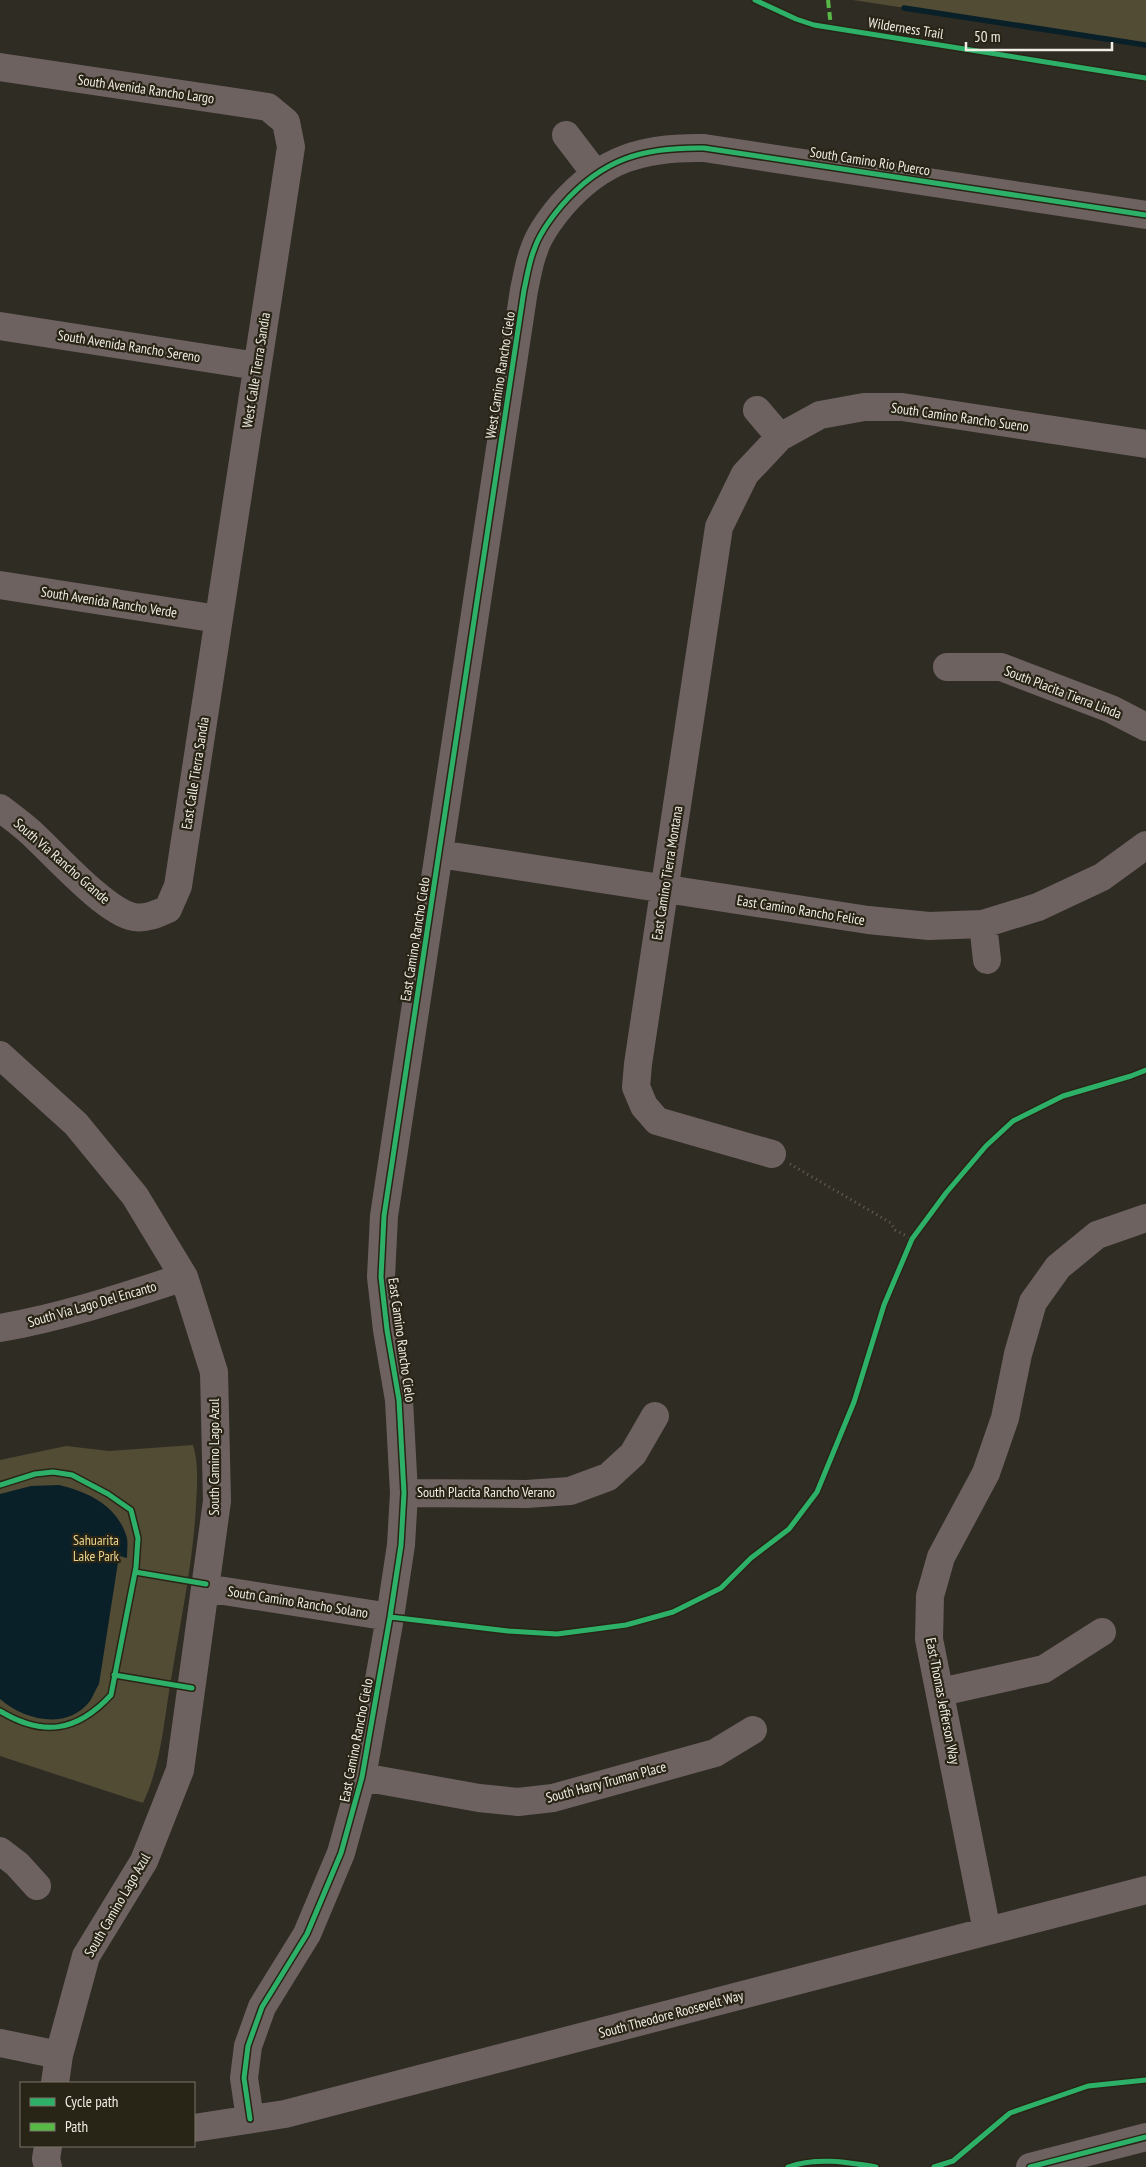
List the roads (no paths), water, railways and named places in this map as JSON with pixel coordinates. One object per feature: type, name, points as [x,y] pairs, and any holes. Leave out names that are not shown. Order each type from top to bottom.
[{"type":"street","name":"South Avenida Rancho Largo","points":[[0,67],[268,107],[286,122]]},
{"type":"street","name":"West Calle Tierra Sandia","points":[[218,619],[291,147],[286,122]]},
{"type":"street","points":[[566,135],[595,173]]},
{"type":"street","name":"South Camino Rio Puerco","points":[[595,173],[620,160],[643,152],[673,147],[704,148],[1146,215]]},
{"type":"street","name":"West Camino Rancho Cielo","points":[[477,601],[524,290],[534,249],[552,217],[574,191],[595,173]]},
{"type":"street","name":"South Avenida Rancho Sereno","points":[[0,326],[257,366]]},
{"type":"street","name":"South Camino Rancho Sueno","points":[[702,638],[719,527],[745,474],[780,437],[820,415],[864,407],[902,407],[1146,444]]},
{"type":"street","points":[[757,410],[780,437]]},
{"type":"street","name":"South Avenida Rancho Verde","points":[[0,585],[218,619]]},
{"type":"street","name":"East Camino Rancho Cielo","points":[[250,2120],[244,2078],[248,2046],[262,2007],[307,1934],[341,1853],[362,1777],[401,1545],[404,1493],[399,1400],[387,1330],[381,1277],[384,1224],[477,601]]},
{"type":"street","name":"East Calle Tierra Sandia","points":[[153,916],[168,909],[178,886],[218,619]]},
{"type":"street","name":"East Camino Tierra Montana","points":[[702,638],[636,1087],[644,1106],[657,1121],[772,1154]]},
{"type":"street","name":"South Placita Tierra Linda","points":[[947,667],[1001,667],[1112,709],[1146,727]]},
{"type":"street","name":"South Via Rancho Grande","points":[[0,808],[26,828],[84,883],[120,912],[136,917],[153,916]]},
{"type":"street","name":"East Camino Rancho Felice","points":[[439,854],[868,920],[929,926],[983,924],[1038,907],[1102,877],[1146,845]]},
{"type":"street","points":[[983,924],[987,960]]},
{"type":"street","name":"South Camino Lago Azul","points":[[0,1055],[76,1124],[135,1196],[184,1277],[214,1372],[217,1501],[180,1770],[144,1861],[86,1956],[59,2055],[55,2082]]},
{"type":"street","name":"East Thomas Jefferson Way","points":[[987,1932],[930,1639],[930,1596],[941,1557],[986,1473],[1005,1418],[1018,1354],[1033,1302],[1058,1267],[1097,1236],[1146,1218]]},
{"type":"street","name":"South Via Lago Del Encanto","points":[[0,1328],[35,1322],[184,1277]]},
{"type":"street","name":"South Placita Rancho Verano","points":[[404,1493],[526,1494],[570,1491],[608,1477],[633,1454],[655,1416]]},
{"type":"street","name":"Soutn Camino Rancho Solano","points":[[205,1588],[390,1617]]},
{"type":"street","points":[[941,1692],[1044,1669],[1102,1632]]},
{"type":"street","name":"South Harry Truman Place","points":[[362,1777],[479,1798],[518,1802],[552,1798],[715,1753],[753,1730]]},
{"type":"street","points":[[0,1851],[17,1864],[37,1886]]},
{"type":"street","name":"South Theodore Roosevelt Way","points":[[195,2128],[250,2120],[304,2109],[1146,1890]]},
{"type":"street","points":[[0,2043],[59,2055]]},
{"type":"street","points":[[1030,2167],[1146,2137]]},
{"type":"street","points":[[48,2147],[46,2159],[48,2167]]},
{"type":"water","points":[[59,1485],[91,1496],[101,1502],[117,1517],[127,1538],[127,1558],[119,1556],[99,1684],[90,1701],[81,1710],[70,1716],[58,1719],[45,1719],[21,1712],[0,1699],[0,1494],[31,1486]]},
{"type":"waterway","points":[[904,8],[1146,45]]},
{"type":"park label","name":"Sahuarita Lake Park","points":[[96,1548]]}]
